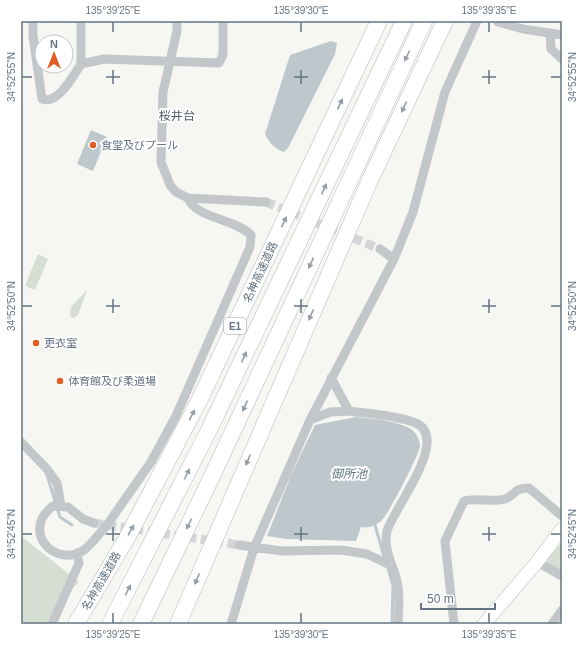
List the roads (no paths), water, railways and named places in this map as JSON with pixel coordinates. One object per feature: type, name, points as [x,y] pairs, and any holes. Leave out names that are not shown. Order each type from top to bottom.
[{"type":"highway","name":"名神高速道路","points":[[76,624],[128,536],[200,401],[379,21]]},
{"type":"highway","name":"名神高速道路","points":[[110,624],[208,432],[404,21]]},
{"type":"highway","points":[[141,624],[214,472],[424,21]]},
{"type":"highway","points":[[178,624],[370,180],[445,21]]},
{"type":"street","points":[[33,21],[33,36],[42,99],[47,101],[56,98],[81,64],[81,21]]},
{"type":"street","points":[[177,21],[177,31],[163,92],[161,162],[170,185],[176,192],[188,198],[266,202]]},
{"type":"street","points":[[81,64],[104,59],[219,63],[223,56],[223,21]]},
{"type":"street","points":[[231,624],[253,550],[310,420],[394,259],[413,212],[445,92],[477,21]]},
{"type":"street","points":[[498,22],[523,29],[562,35]]},
{"type":"street","points":[[550,33],[551,49],[562,59]]},
{"type":"street","points":[[52,624],[84,549],[105,527],[151,462],[176,416],[250,247],[251,235],[245,228],[203,212],[190,203],[188,198]]},
{"type":"street","points":[[380,249],[394,259]]},
{"type":"street","points":[[331,378],[349,411]]},
{"type":"street","points":[[310,420],[330,412],[349,411],[414,422],[424,430],[428,440],[422,466],[395,513],[387,531],[387,563],[397,581],[399,601],[398,624]]},
{"type":"street","points":[[21,442],[46,468],[57,483],[58,505]]},
{"type":"street","points":[[454,624],[445,541],[464,501],[474,498],[484,501],[496,501],[507,498],[519,488],[529,488],[562,516]]},
{"type":"street","points":[[84,549],[63,555],[53,552],[42,542],[39,531],[41,519],[47,510],[58,505],[68,507],[78,516],[94,523]]},
{"type":"street","points":[[484,624],[562,530]]},
{"type":"street","points":[[239,545],[253,550],[282,552],[341,550],[367,554],[387,563]]},
{"type":"street","points":[[537,562],[562,576]]},
{"type":"street","points":[[552,624],[562,610]]},
{"type":"water","points":[[331,41],[337,43],[335,54],[288,148],[284,152],[281,151],[268,140],[265,134],[290,55]]},
{"type":"water","points":[[91,130],[107,137],[93,171],[77,164]]},
{"type":"water","name":"御所池","points":[[356,417],[389,421],[405,426],[416,434],[419,442],[420,446],[414,461],[384,518],[373,526],[361,527],[356,541],[286,539],[267,536],[291,475],[315,425]]},
{"type":"waterway","points":[[47,475],[60,517],[72,525]]},
{"type":"waterway","points":[[375,525],[385,560]]},
{"type":"waterway","points":[[387,565],[393,585],[392,624]]},
{"type":"tunnel","points":[[266,202],[380,249]]},
{"type":"tunnel","points":[[94,523],[239,545]]},
{"type":"place","name":"食堂及びプール","points":[[93,145]]},
{"type":"place","name":"更衣室","points":[[36,343]]},
{"type":"place","name":"体育館及び柔道場","points":[[60,381]]},
{"type":"district","name":"桜井台","points":[[177,116]]}]
